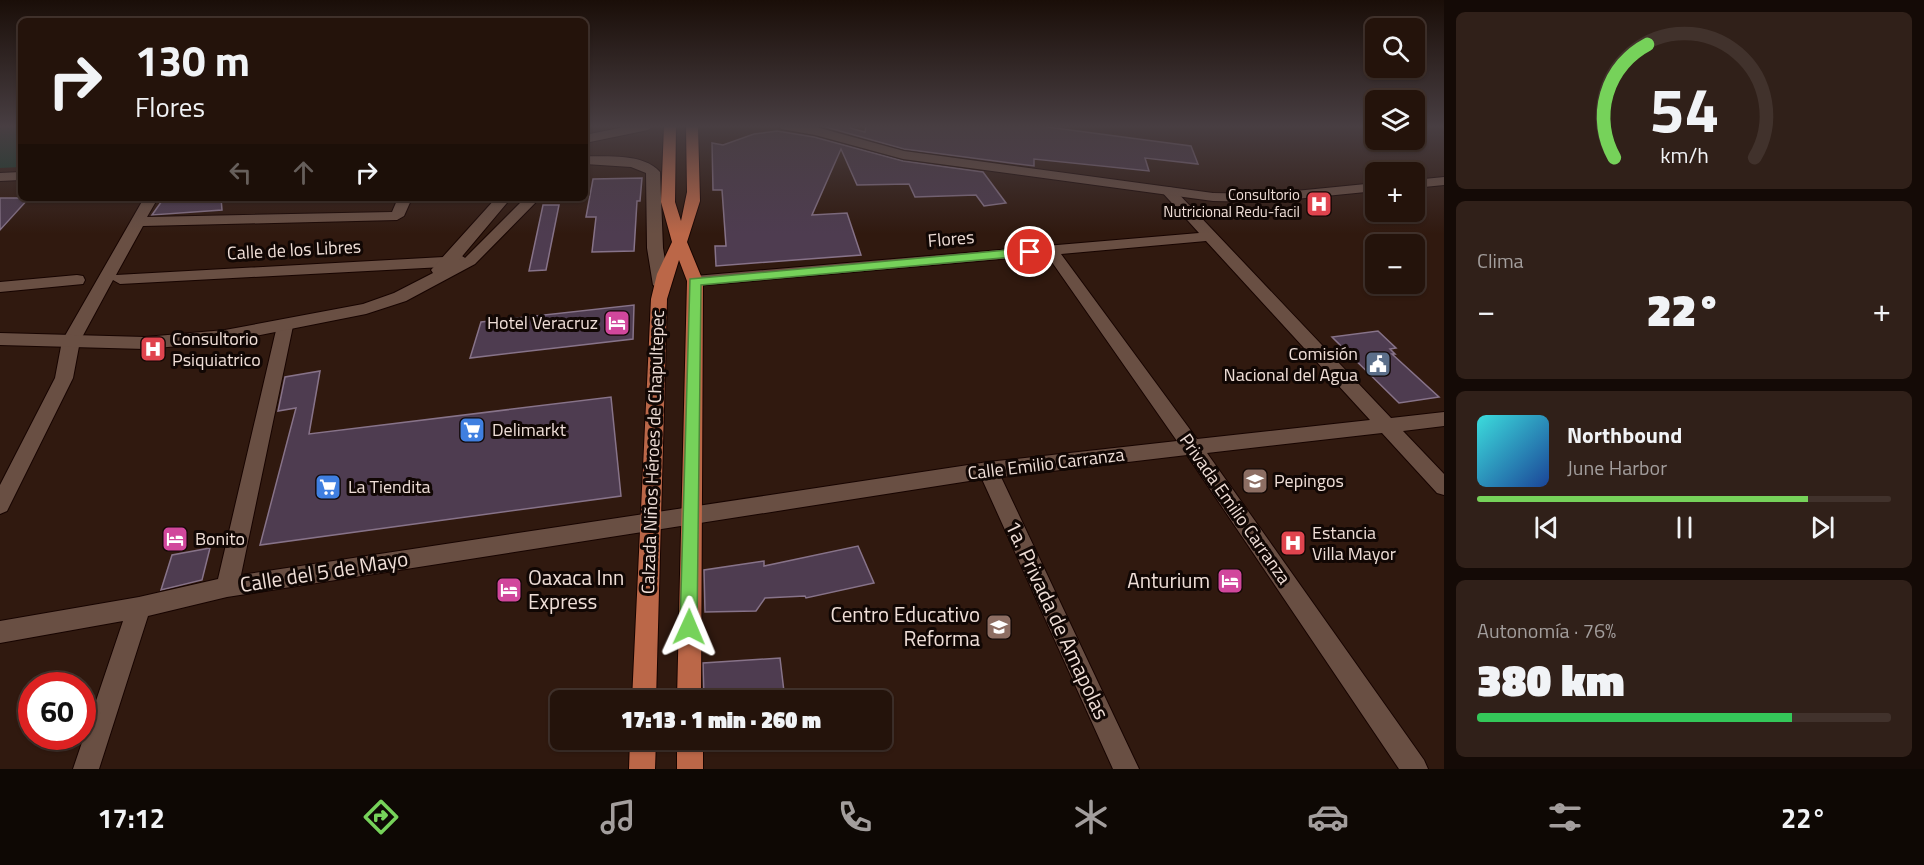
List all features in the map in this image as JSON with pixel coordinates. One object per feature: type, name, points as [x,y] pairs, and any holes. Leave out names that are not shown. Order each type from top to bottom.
[{"type":"main road","name":"Calzada Niños Héroes de Chapultepec","points":[[669,162],[668,202],[680,243],[695,281],[689,690]]},
{"type":"main road","name":"Calzada Niños Héroes de Chapultepec","points":[[644,690],[661,285],[680,243],[693,202],[692,162]]},
{"type":"main road","points":[[642,769],[643,750]]},
{"type":"main road","points":[[690,750],[690,769]]},
{"type":"street","points":[[610,162],[638,164],[648,167],[653,172],[655,249],[661,285]]},
{"type":"street","points":[[954,162],[1213,197],[1265,198],[1365,188]]},
{"type":"street","points":[[0,177],[18,176]]},
{"type":"street","points":[[1425,183],[1444,181]]},
{"type":"street","points":[[1168,191],[1444,487]]},
{"type":"street","points":[[0,505],[64,378],[71,341],[149,201]]},
{"type":"street","points":[[136,222],[397,216],[404,201]]},
{"type":"street","points":[[424,283],[450,261],[501,201]]},
{"type":"street","points":[[0,339],[145,343],[225,336],[366,309],[400,297],[470,261],[530,201]]},
{"type":"street","name":"Flores","points":[[695,281],[1212,236]]},
{"type":"street","name":"Privada Emilio Carranza","points":[[1052,250],[1192,447],[1415,769]]},
{"type":"street","name":"Calle de los Libres","points":[[120,279],[470,261]]},
{"type":"street","points":[[0,287],[77,280]]},
{"type":"street","points":[[227,587],[285,326]]},
{"type":"street","name":"Calle Emilio Carranza","points":[[650,520],[988,470],[1444,418]]},
{"type":"street","name":"1a. Privada de Amapolas","points":[[988,470],[1126,769]]},
{"type":"street","name":"Calle del 5 de Mayo","points":[[0,632],[139,608],[227,587],[650,520]]},
{"type":"street","points":[[87,769],[139,608]]},
{"type":"green space","points":[[0,162],[18,162],[18,167],[0,168]]},
{"type":"building","points":[[712,162],[835,162],[812,215],[847,213],[861,255],[716,266],[715,246],[726,246],[722,190],[713,190]]},
{"type":"building","points":[[847,162],[909,162],[983,172],[1006,203],[984,206],[976,195],[915,197],[909,184],[857,185]]},
{"type":"building","points":[[1003,162],[1034,162],[1034,166]]},
{"type":"building","points":[[1062,162],[1146,162],[1149,171]]},
{"type":"building","points":[[642,178],[640,201],[637,201],[634,251],[592,252],[596,217],[586,217],[593,179]]},
{"type":"building","points":[[0,198],[18,198],[18,201],[26,201],[0,230]]},
{"type":"building","points":[[162,201],[221,201],[222,210],[152,215]]},
{"type":"building","points":[[543,205],[559,205],[546,270],[529,271]]},
{"type":"building","points":[[634,305],[633,339],[470,358],[481,322]]},
{"type":"building","name":"Comisión Nacional del Agua","points":[[1378,331],[1396,348],[1390,349],[1395,354],[1392,354],[1439,397],[1399,403],[1332,337]]},
{"type":"building","points":[[320,371],[309,434],[611,397],[621,496],[260,545],[296,408],[278,411],[285,377]]},
{"type":"building","points":[[858,546],[874,583],[806,598],[805,596],[765,598],[756,611],[705,612],[704,570],[764,561],[764,566]]},
{"type":"building","points":[[210,548],[202,580],[161,590],[172,555]]},
{"type":"building","points":[[780,658],[784,690],[704,690],[703,663]]},
{"type":"place","name":"Consultorio Nutricional Redu-facil","points":[[1319,204]]},
{"type":"place","name":"Hotel Veracruz","points":[[617,323]]},
{"type":"place","name":"Consultorio Psiquiatrico","points":[[153,349]]},
{"type":"place","name":"Comisión Nacional del Agua","points":[[1378,364]]},
{"type":"place","name":"Delimarkt","points":[[472,430]]},
{"type":"place","name":"Pepingos","points":[[1255,481]]},
{"type":"place","name":"La Tiendita","points":[[328,487]]},
{"type":"place","name":"Bonito","points":[[175,539]]},
{"type":"place","name":"Estancia Villa Mayor","points":[[1293,543]]},
{"type":"place","name":"Anturium","points":[[1230,581]]},
{"type":"place","name":"Oaxaca Inn Express","points":[[509,590]]},
{"type":"place","name":"Centro Educativo Reforma","points":[[999,627]]},
{"type":"route","points":[[689,627],[695,281],[1030,252]]}]
